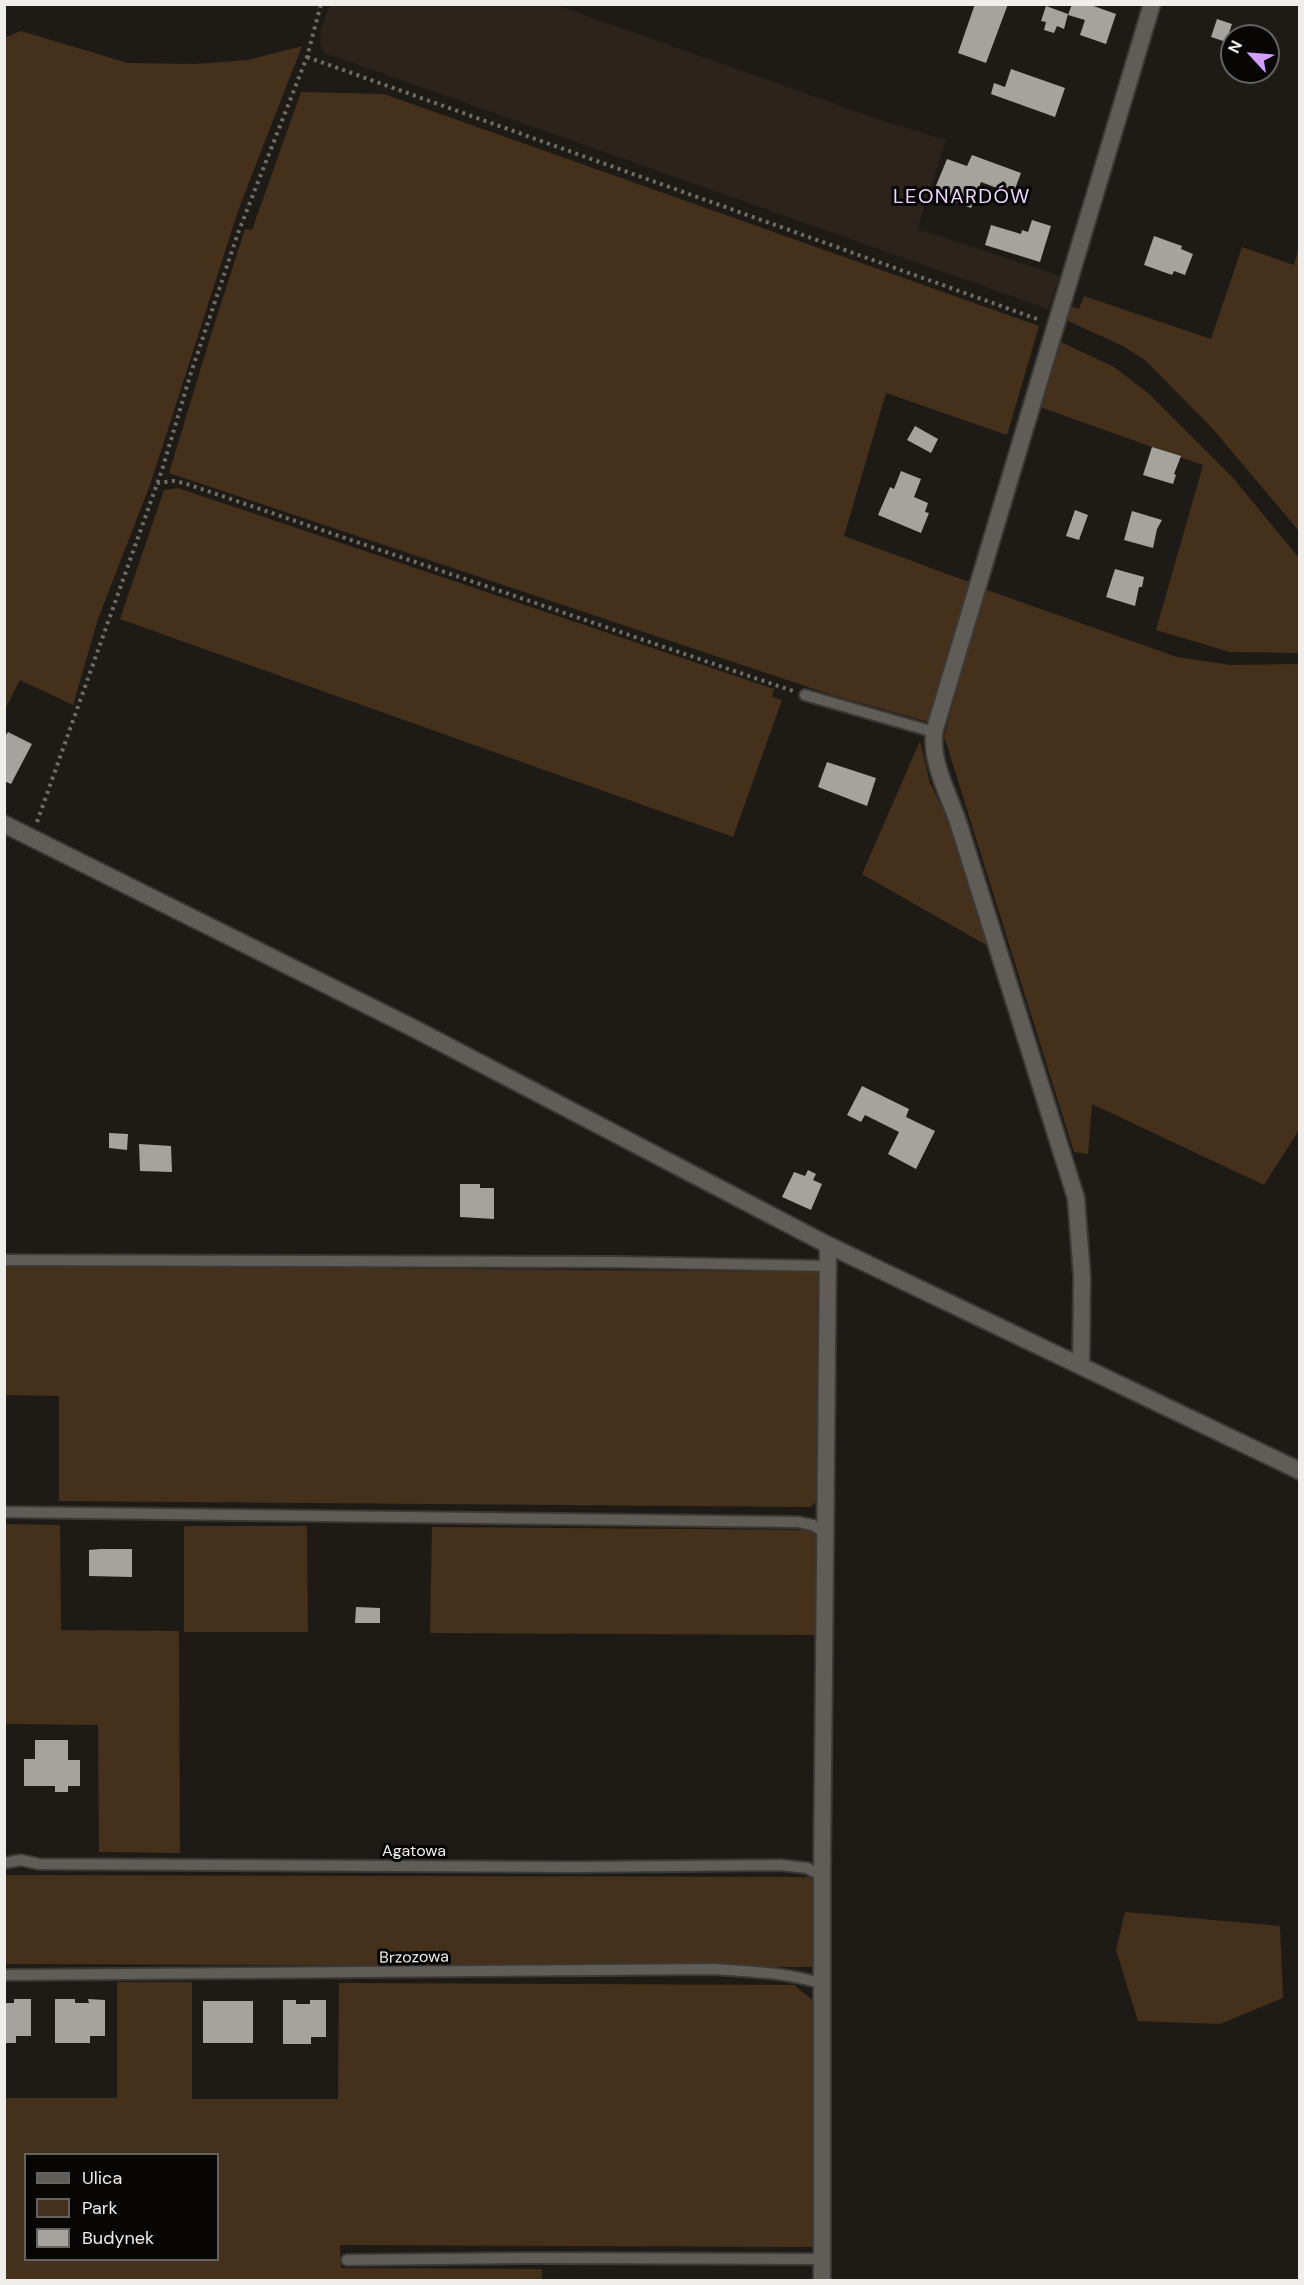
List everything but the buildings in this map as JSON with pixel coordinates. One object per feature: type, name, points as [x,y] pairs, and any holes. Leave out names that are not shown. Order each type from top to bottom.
[{"type":"street","points":[[1081,1365],[1082,1276],[1076,1198],[958,822],[936,764],[933,744],[934,732],[1054,326],[1152,4]]},
{"type":"street","points":[[4,824],[415,1029],[828,1245],[1299,1471]]},
{"type":"street","points":[[822,2280],[822,1876],[826,1266],[828,1245]]},
{"type":"lane","points":[[805,695],[934,732]]},
{"type":"lane","points":[[4,1260],[617,1262],[826,1266]]},
{"type":"lane","points":[[4,1512],[798,1522],[813,1525],[824,1533]]},
{"type":"lane","name":"Agatowa","points":[[4,1863],[21,1860],[39,1864],[199,1866],[781,1865],[807,1868],[822,1876]]},
{"type":"lane","name":"Brzozowa","points":[[4,1976],[714,1970],[774,1973],[801,1977],[822,1984]]},
{"type":"lane","points":[[347,2260],[822,2259]]},
{"type":"path","points":[[32,837],[157,483],[238,233],[307,57],[321,4]]},
{"type":"path","points":[[307,57],[1054,326]]},
{"type":"path","points":[[157,483],[173,481],[184,483],[805,695]]},
{"type":"shaded area","points":[[330,5],[556,5],[886,122],[946,140],[917,229],[1060,276],[1048,309],[325,53],[320,43],[321,29]]},
{"type":"green space","points":[[21,31],[128,63],[195,64],[248,60],[302,46],[239,208],[151,482],[98,619],[73,705],[20,680],[5,709],[4,38]]},
{"type":"green space","points":[[301,92],[384,94],[1039,326],[1007,435],[886,393],[844,536],[969,582],[928,722],[832,695],[169,473],[245,229],[252,230]]},
{"type":"green space","points":[[1242,247],[1294,265],[1299,247],[1299,531],[1212,428],[1145,360],[1123,346],[1066,320],[1070,306],[1079,309],[1084,296],[1211,339]]},
{"type":"green space","points":[[1061,342],[1114,367],[1148,393],[1233,478],[1299,558],[1299,653],[1230,652],[1156,630],[1203,465],[1040,407]]},
{"type":"green space","points":[[178,488],[774,689],[772,697],[782,700],[733,837],[120,619],[164,490]]},
{"type":"green space","points":[[984,589],[1177,657],[1231,665],[1299,664],[1299,1130],[1264,1185],[1092,1104],[1088,1154],[1074,1152],[944,736]]},
{"type":"green space","points":[[920,741],[930,783],[952,828],[988,946],[862,874]]},
{"type":"green space","points":[[5,1265],[818,1272],[817,1501],[811,1507],[59,1501],[59,1396],[5,1395]]},
{"type":"green space","points":[[5,1524],[60,1525],[61,1630],[179,1631],[180,1853],[99,1852],[98,1725],[5,1724]]},
{"type":"green space","points":[[184,1526],[307,1526],[308,1632],[184,1632]]},
{"type":"green space","points":[[432,1527],[811,1530],[817,1536],[817,1635],[430,1633]]},
{"type":"green space","points":[[5,1875],[814,1877],[815,1967],[5,1964]]},
{"type":"green space","points":[[1125,1912],[1280,1926],[1283,1998],[1220,2024],[1138,2021],[1116,1950]]},
{"type":"green space","points":[[117,1982],[192,1982],[192,2099],[338,2099],[339,1983],[794,1985],[815,2002],[813,2247],[340,2245],[341,2268],[542,2269],[542,2280],[5,2280],[5,2098],[117,2098]]},
{"type":"district","name":"LEONARDÓW","points":[[962,198]]}]
